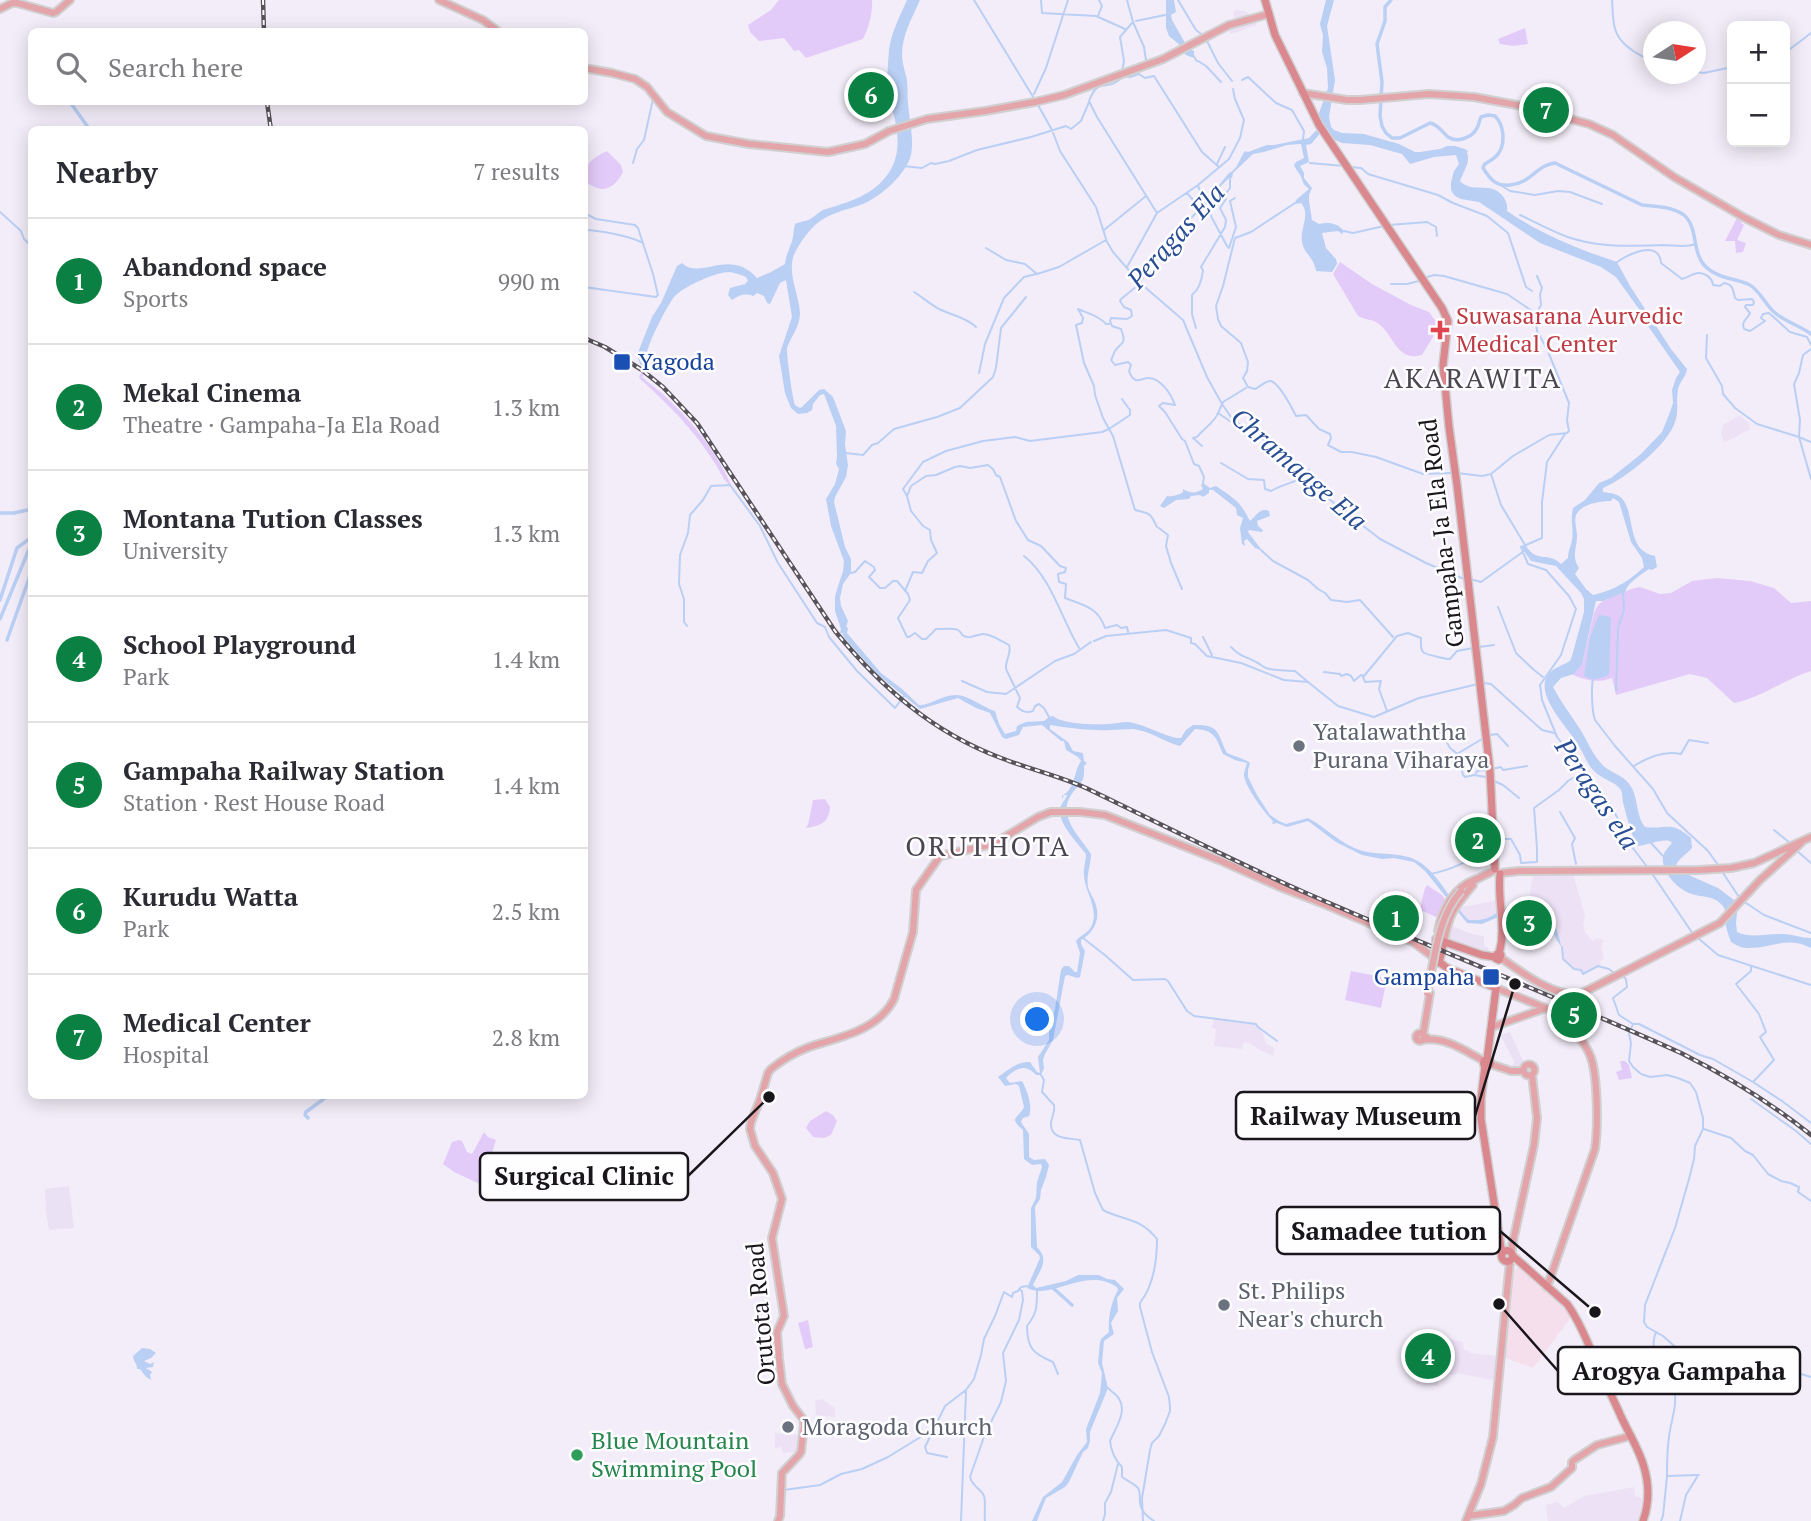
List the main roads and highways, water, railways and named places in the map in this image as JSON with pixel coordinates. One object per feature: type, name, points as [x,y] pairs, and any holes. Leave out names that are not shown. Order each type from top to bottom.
[{"type":"highway","name":"Gampaha-Ja Ela Road","points":[[1265,0],[1275,35],[1321,128],[1442,308],[1448,321],[1443,365],[1448,427],[1491,774],[1492,841],[1503,935],[1498,956]]},
{"type":"highway","points":[[1498,956],[1482,955],[1440,941],[1436,960],[1496,988],[1481,1103],[1496,1202],[1508,1254],[1573,1312],[1641,1456],[1646,1478],[1646,1509],[1643,1521]]},
{"type":"main road","points":[[0,9],[17,3],[52,13],[70,0]]},
{"type":"main road","points":[[439,0],[483,20],[494,28]]},
{"type":"main road","points":[[588,69],[635,79],[647,87],[668,113],[706,136],[828,152],[865,144],[880,135],[936,117],[1037,102],[1082,88],[1163,59],[1229,25],[1269,14]]},
{"type":"main road","points":[[1303,93],[1360,100],[1429,94],[1474,97],[1522,106],[1589,124],[1609,132],[1674,177],[1748,219],[1779,235],[1811,245]]},
{"type":"main road","name":"Orutota Road","points":[[778,1521],[781,1512],[782,1473],[801,1452],[804,1425],[782,1384],[779,1358],[777,1332],[784,1316],[772,1238],[782,1199],[773,1173],[755,1146],[750,1123],[768,1073],[776,1065],[802,1050],[861,1030],[890,1007],[913,932],[916,890],[939,857],[993,844],[1038,817],[1059,811],[1105,815],[1419,945],[1436,960]]},
{"type":"main road","points":[[1467,1518],[1481,1484],[1493,1437],[1508,1254],[1534,1145],[1536,1118],[1529,1076],[1487,1063],[1447,1042],[1423,1037],[1443,919],[1450,905],[1475,882],[1497,872],[1723,867],[1763,859],[1811,837]]},
{"type":"main road","points":[[1498,956],[1541,983],[1571,995],[1582,993],[1711,929],[1802,842]]},
{"type":"main road","points":[[1440,941],[1453,902],[1469,881],[1475,882]]},
{"type":"main road","points":[[1496,988],[1551,1011],[1569,1025],[1592,1058],[1597,1138],[1546,1287]]},
{"type":"main road","points":[[1492,1027],[1551,1011]]},
{"type":"main road","points":[[1467,1518],[1504,1511],[1522,1498],[1551,1487],[1572,1468],[1574,1460],[1589,1449],[1631,1436]]},
{"type":"water","points":[[907,0],[920,0],[902,48],[912,140],[909,161],[896,180],[877,196],[815,225],[800,243],[792,262],[800,313],[799,323],[787,348],[795,405],[802,407],[819,390],[824,389],[833,397],[846,431],[846,477],[834,502],[845,547],[851,559],[851,573],[843,584],[840,598],[848,621],[847,633],[881,673],[919,705],[950,695],[960,695],[995,711],[1005,734],[1016,731],[1017,726],[1026,722],[1044,721],[1053,716],[1063,721],[1086,724],[1128,722],[1176,738],[1181,738],[1193,725],[1209,726],[1217,731],[1227,753],[1250,763],[1248,777],[1257,795],[1270,815],[1279,821],[1286,824],[1308,818],[1355,848],[1414,859],[1434,875],[1469,920],[1488,918],[1511,906],[1528,909],[1547,919],[1555,927],[1562,948],[1551,926],[1517,909],[1482,924],[1467,923],[1425,871],[1414,862],[1362,855],[1336,842],[1308,821],[1287,827],[1272,824],[1273,821],[1247,785],[1244,774],[1247,763],[1223,754],[1216,739],[1207,731],[1195,729],[1180,746],[1133,729],[1095,730],[1050,725],[1050,729],[1068,742],[1073,751],[1083,753],[1087,763],[1084,766],[1083,780],[1067,803],[1067,811],[1068,819],[1091,854],[1088,883],[1095,902],[1097,919],[1093,929],[1081,940],[1085,951],[1080,977],[1065,976],[1053,1040],[1045,1054],[1041,1075],[1022,1068],[1006,1078],[1010,1083],[1022,1081],[1029,1098],[1029,1116],[1021,1122],[1029,1134],[1029,1157],[1034,1160],[1045,1159],[1049,1165],[1040,1199],[1035,1207],[1037,1247],[1043,1261],[1033,1285],[1036,1288],[1066,1281],[1078,1275],[1099,1275],[1115,1280],[1124,1289],[1117,1298],[1118,1311],[1111,1323],[1114,1334],[1104,1341],[1102,1363],[1108,1388],[1090,1432],[1088,1448],[1083,1452],[1065,1487],[1046,1498],[1037,1521],[1032,1521],[1043,1497],[1062,1482],[1087,1442],[1086,1429],[1100,1393],[1100,1342],[1109,1332],[1110,1310],[1118,1290],[1105,1282],[1093,1280],[1047,1290],[1027,1288],[1040,1258],[1031,1247],[1031,1208],[1036,1198],[1042,1167],[1041,1164],[1032,1165],[1024,1159],[1023,1130],[1015,1120],[1024,1107],[1019,1086],[1005,1086],[998,1077],[1025,1062],[1030,1062],[1040,1073],[1038,1057],[1049,1040],[1061,970],[1064,966],[1069,966],[1077,972],[1080,953],[1076,941],[1093,923],[1093,910],[1084,876],[1086,854],[1066,828],[1060,810],[1067,795],[1062,799],[1062,796],[1070,789],[1081,761],[1066,750],[1064,741],[1042,725],[1023,727],[1019,735],[1006,739],[1002,737],[990,713],[958,698],[920,709],[878,675],[840,633],[835,596],[844,561],[831,526],[826,499],[835,484],[839,469],[836,464],[836,426],[824,394],[813,404],[812,410],[798,414],[791,408],[785,393],[779,356],[792,317],[786,280],[780,283],[770,304],[764,296],[757,293],[753,296],[742,295],[732,300],[728,295],[730,288],[748,281],[746,277],[734,273],[717,274],[692,284],[674,297],[662,317],[647,352],[647,369],[640,364],[637,355],[677,266],[682,263],[698,269],[736,265],[747,269],[757,278],[771,272],[785,264],[795,224],[810,219],[823,210],[860,197],[872,190],[891,170],[897,136],[888,88],[889,50]]},
{"type":"water","points":[[1166,0],[1174,0],[1176,12],[1171,15],[1172,20],[1198,61],[1186,55],[1181,46],[1169,36],[1166,28]]},
{"type":"water","points":[[1326,0],[1334,0],[1327,26],[1335,80],[1329,117],[1334,130],[1364,134],[1399,144],[1415,152],[1447,146],[1468,151],[1467,163],[1460,181],[1463,184],[1499,192],[1505,199],[1507,211],[1533,227],[1617,262],[1671,349],[1687,369],[1678,389],[1676,418],[1664,441],[1623,477],[1603,488],[1603,492],[1617,495],[1624,502],[1639,546],[1655,556],[1657,567],[1635,579],[1625,592],[1596,601],[1582,665],[1574,674],[1561,678],[1553,687],[1603,766],[1630,785],[1645,827],[1673,827],[1691,838],[1692,848],[1676,865],[1684,873],[1718,888],[1738,903],[1737,932],[1748,935],[1783,934],[1811,938],[1811,948],[1802,944],[1786,943],[1745,948],[1731,942],[1726,926],[1726,912],[1722,905],[1712,898],[1687,892],[1676,884],[1665,869],[1663,857],[1672,843],[1662,841],[1638,846],[1635,843],[1621,790],[1592,768],[1546,694],[1545,685],[1549,673],[1570,661],[1572,656],[1584,612],[1584,599],[1556,566],[1531,561],[1522,547],[1526,546],[1535,555],[1552,558],[1561,564],[1568,558],[1573,508],[1585,500],[1599,483],[1611,478],[1641,454],[1662,432],[1673,403],[1672,390],[1680,372],[1616,277],[1601,267],[1540,243],[1479,202],[1455,196],[1451,190],[1451,182],[1459,164],[1456,155],[1434,157],[1410,164],[1402,154],[1370,145],[1342,143],[1324,129],[1311,144],[1306,145],[1309,162],[1300,166],[1304,178],[1312,188],[1309,201],[1312,220],[1319,224],[1336,225],[1344,231],[1342,234],[1338,231],[1322,233],[1326,248],[1336,259],[1337,264],[1332,272],[1316,271],[1303,245],[1305,212],[1301,203],[1295,204],[1309,189],[1294,165],[1304,158],[1301,144],[1253,154],[1233,173],[1232,178],[1205,202],[1234,169],[1245,151],[1309,138],[1321,125],[1319,113],[1328,88],[1320,24]],"holes":[[[1613,498],[1619,502],[1631,542],[1642,558],[1644,567],[1620,585],[1593,595],[1575,574],[1579,568],[1575,556],[1576,515],[1591,504],[1611,501]]]},
{"type":"water","points":[[1203,483],[1210,488],[1216,486],[1232,498],[1250,521],[1261,511],[1269,511],[1270,516],[1257,521],[1262,532],[1248,532],[1261,550],[1255,548],[1247,539],[1244,541],[1245,546],[1242,544],[1240,528],[1243,518],[1237,515],[1236,508],[1213,490],[1209,490],[1203,497],[1191,496],[1189,499],[1176,500],[1164,508],[1160,506],[1167,496],[1179,494],[1183,489],[1198,492],[1203,489]]},
{"type":"water","points":[[1599,615],[1611,618],[1609,675],[1593,679],[1584,676],[1590,637]]},
{"type":"water","points":[[142,1348],[156,1353],[144,1361],[150,1364],[154,1362],[153,1367],[146,1368],[152,1372],[151,1380],[137,1369],[133,1358]]},
{"type":"waterway","name":"Peragas Ela","points":[[974,0],[1035,100]]},
{"type":"waterway","points":[[1041,0],[1042,13],[1096,16],[1125,29]]},
{"type":"waterway","points":[[1034,94],[1046,68],[1068,0]]},
{"type":"waterway","points":[[1098,16],[1102,6],[1099,0]]},
{"type":"waterway","points":[[1127,0],[1146,60]]},
{"type":"waterway","points":[[1178,0],[1196,30],[1204,36]]},
{"type":"waterway","points":[[1391,0],[1385,7],[1385,21],[1377,44],[1382,82],[1380,116],[1382,126],[1392,138],[1400,138],[1430,123],[1448,137],[1460,139],[1475,132],[1481,117],[1495,116],[1502,129],[1501,150],[1483,168],[1494,181],[1501,185],[1517,184],[1543,167],[1555,163],[1642,205],[1680,212],[1691,226],[1704,265],[1719,275],[1752,286],[1778,315],[1811,334]]},
{"type":"waterway","points":[[1612,0],[1617,34],[1633,51],[1643,56]]},
{"type":"waterway","points":[[1136,21],[1165,15]]},
{"type":"waterway","points":[[1122,71],[1124,61],[1120,37],[1132,23]]},
{"type":"waterway","points":[[1790,49],[1811,33]]},
{"type":"waterway","points":[[1207,41],[1218,63],[1232,81]]},
{"type":"waterway","points":[[1198,61],[1221,82]]},
{"type":"waterway","points":[[1706,73],[1727,68]]},
{"type":"waterway","points":[[1125,76],[1154,76],[1202,152],[1219,167]]},
{"type":"waterway","points":[[1242,80],[1248,77],[1276,103],[1292,110],[1304,131],[1303,139]]},
{"type":"waterway","points":[[1121,78],[1112,84],[1100,86],[1089,101],[1157,213]]},
{"type":"waterway","points":[[1127,267],[1157,213],[1198,185],[1229,159],[1240,138],[1244,120],[1233,89]]},
{"type":"waterway","points":[[633,163],[637,149],[644,140],[653,99]]},
{"type":"waterway","points":[[903,166],[922,168],[931,163],[949,161],[977,150],[1066,126],[1071,129],[1081,121],[1089,102]]},
{"type":"waterway","points":[[72,105],[87,126]]},
{"type":"waterway","name":"Peragas Ela","points":[[1038,105],[1060,151],[1096,207],[1106,239]]},
{"type":"waterway","points":[[1217,164],[1225,147]]},
{"type":"waterway","points":[[1310,163],[1344,166]]},
{"type":"waterway","points":[[1350,167],[1361,168],[1368,174],[1438,195],[1487,216],[1508,233],[1526,287],[1532,291]]},
{"type":"waterway","name":"Peragas Ela","points":[[1196,328],[1192,314],[1192,295],[1200,284],[1203,270],[1201,267],[1225,227],[1226,220],[1220,208],[1230,188],[1230,179]]},
{"type":"waterway","points":[[1198,186],[1229,248],[1236,227],[1230,201],[1235,198]]},
{"type":"waterway","points":[[1502,186],[1510,191],[1535,195],[1570,192],[1602,204]]},
{"type":"waterway","points":[[1187,193],[1199,207]]},
{"type":"waterway","points":[[1104,230],[1146,196]]},
{"type":"waterway","name":"Peragas Ela","points":[[1203,483],[1204,477],[1199,466],[1194,464],[1185,441],[1159,406],[1163,403],[1175,405],[1168,392],[1153,379],[1133,378],[1128,362],[1115,365],[1111,360],[1124,338],[1121,329],[1112,326],[1110,321],[1111,318],[1127,319],[1132,316],[1131,310],[1124,307],[1121,299],[1137,286],[1172,239],[1205,203]]},
{"type":"waterway","points":[[1295,203],[1251,232],[1235,238],[1216,306],[1221,326],[1241,343],[1248,362],[1243,378],[1248,387],[1255,389],[1267,382],[1274,383],[1296,416],[1306,415],[1319,429],[1330,434],[1328,445],[1341,452],[1376,457],[1423,474],[1451,473]]},
{"type":"waterway","points":[[0,212],[21,231],[28,243]]},
{"type":"waterway","points":[[588,215],[596,219],[635,225],[638,228],[658,295],[656,297],[588,288]]},
{"type":"waterway","points":[[1520,215],[1559,234],[1589,243],[1626,246],[1696,244]]},
{"type":"waterway","points":[[1389,225],[1427,222],[1436,227],[1437,236]]},
{"type":"waterway","points":[[1344,231],[1353,233],[1384,226]]},
{"type":"waterway","points":[[588,230],[641,242]]},
{"type":"waterway","name":"Chramaage Ela","points":[[986,248],[1006,260],[1025,264],[1037,274],[1059,267],[1106,240],[1139,282],[1183,320],[1207,377],[1233,420],[1275,447],[1320,492],[1380,539],[1464,579]]},
{"type":"waterway","points":[[1617,262],[1643,250],[1655,252],[1661,263],[1682,279],[1696,273],[1704,274],[1710,278],[1713,285],[1729,285],[1738,300],[1752,299],[1753,305],[1745,307],[1750,313],[1744,322],[1744,329],[1750,331],[1765,321],[1761,318],[1763,314],[1769,313],[1790,332],[1807,337],[1811,345]]},
{"type":"waterway","points":[[979,373],[985,344],[1004,298],[1024,277],[1036,274]]},
{"type":"waterway","points":[[1424,278],[1444,276],[1507,294],[1535,313]]},
{"type":"waterway","points":[[1491,474],[1513,456],[1549,435],[1569,431],[1569,403],[1537,331],[1535,316],[1541,305],[1542,288],[1537,276]]},
{"type":"waterway","points":[[1391,284],[1419,281]]},
{"type":"waterway","points":[[914,292],[939,309],[963,318],[976,327]]},
{"type":"waterway","points":[[846,453],[863,455],[894,429],[960,408],[993,377],[1001,328],[1026,297]]},
{"type":"waterway","points":[[1109,324],[1078,309],[1083,318],[1082,323],[1076,325],[1084,363],[1103,418],[1113,436],[1135,510],[1149,514],[1157,527]]},
{"type":"waterway","points":[[1707,335],[1706,358],[1722,386],[1723,394],[1735,408],[1757,424],[1811,442]]},
{"type":"waterway","points":[[1811,349],[1803,355],[1794,384],[1800,420],[1799,437],[1811,479]]},
{"type":"waterway","points":[[1246,388],[1223,402],[1218,413],[1246,432]]},
{"type":"waterway","points":[[907,496],[903,489],[923,462],[946,451],[983,441],[1015,437],[1030,441],[1102,432],[1130,415],[1130,410],[1122,399]]},
{"type":"waterway","points":[[1202,446],[1193,438],[1197,437],[1218,413]]},
{"type":"waterway","points":[[1526,545],[1542,538],[1542,502],[1547,462],[1565,434]]},
{"type":"waterway","points":[[1221,463],[1248,479],[1264,480],[1265,489],[1271,491],[1296,480],[1309,470]]},
{"type":"waterway","points":[[905,591],[913,572],[922,573],[928,561],[937,553],[930,530],[923,526],[911,511],[907,496],[911,486],[926,476],[955,467],[988,465],[1000,477],[1016,521],[1028,540],[1041,546],[1060,566],[1066,568],[1065,572],[1058,574],[1059,582],[1066,584],[1065,598],[1094,611],[1105,628],[1117,625],[1121,628],[1127,627],[1128,632]]},
{"type":"waterway","points":[[1457,473],[1482,476],[1491,474],[1501,505],[1525,545]]},
{"type":"waterway","points":[[687,626],[684,622],[684,599],[679,584],[680,555],[688,533],[690,515],[711,486],[730,485],[760,526],[778,563],[817,623],[825,627],[829,637],[857,671],[895,708],[904,696]]},
{"type":"waterway","points":[[0,513],[28,510]]},
{"type":"waterway","points":[[1159,528],[1168,535],[1166,546],[1182,589]]},
{"type":"waterway","points":[[0,600],[17,548],[28,540]]},
{"type":"waterway","name":"Peragas ela","points":[[1524,546],[1521,547],[1528,564],[1546,570],[1569,596],[1576,609],[1561,655],[1540,685],[1542,700],[1557,737],[1611,806],[1629,843],[1648,868]]},
{"type":"waterway","points":[[1261,550],[1273,561],[1308,580],[1331,600],[1360,600],[1393,637]]},
{"type":"waterway","name":"Chramaage Ela","points":[[1470,579],[1481,582],[1524,551]]},
{"type":"waterway","points":[[0,619],[28,552]]},
{"type":"waterway","points":[[1024,556],[1042,575],[1079,648]]},
{"type":"waterway","points":[[851,573],[865,561],[874,567],[875,570],[869,577],[880,588],[897,581],[910,600],[898,618],[907,637],[915,633],[926,639],[936,629],[954,629],[963,636],[986,634],[1009,645],[1006,669],[1020,698],[1017,707],[1028,712],[1033,711],[1039,704],[1049,717]]},
{"type":"waterway","points":[[7,640],[28,581]]},
{"type":"waterway","points":[[1616,691],[1618,628],[1624,610],[1623,592]]},
{"type":"waterway","points":[[1498,607],[1516,653],[1543,677]]},
{"type":"waterway","name":"Peragas Ela","points":[[1094,641],[1106,636],[1166,630],[1191,638],[1191,643],[1207,656],[1241,663],[1284,680],[1308,682],[1338,706],[1374,717],[1419,698],[1478,684]]},
{"type":"waterway","points":[[1324,672],[1341,676],[1347,674],[1354,681],[1361,675],[1364,676],[1397,636],[1408,633],[1421,638],[1424,653],[1441,658],[1450,659],[1457,651],[1473,648]]},
{"type":"waterway","points":[[1203,637],[1212,655]]},
{"type":"waterway","points":[[962,681],[987,692],[1006,694],[1055,661],[1074,654],[1091,642]]},
{"type":"waterway","points":[[1479,647],[1494,645]]},
{"type":"waterway","points":[[1231,647],[1266,668],[1295,671],[1307,681]]},
{"type":"waterway","points":[[1363,677],[1365,682],[1381,681],[1379,689],[1387,711]]},
{"type":"waterway","points":[[1593,679],[1595,720],[1653,789],[1667,813],[1708,851],[1718,865]]},
{"type":"waterway","name":"Peragas Ela","points":[[1483,683],[1491,684],[1542,730],[1554,733]]},
{"type":"waterway","points":[[1436,724],[1450,748],[1465,760],[1461,766],[1463,775],[1486,777]]},
{"type":"waterway","points":[[1490,735],[1497,734],[1508,746]]},
{"type":"waterway","points":[[1457,754],[1482,739]]},
{"type":"waterway","points":[[1634,766],[1656,755],[1681,754],[1689,740],[1708,743]]},
{"type":"waterway","points":[[1492,769],[1527,766]]},
{"type":"waterway","points":[[1476,773],[1486,770]]},
{"type":"waterway","points":[[1497,839],[1511,839],[1520,855],[1521,863],[1537,862],[1534,808],[1581,773]]},
{"type":"waterway","points":[[1494,781],[1519,798]]},
{"type":"waterway","points":[[1560,812],[1575,838],[1572,844],[1576,864]]},
{"type":"waterway","points":[[1774,830],[1790,843]]},
{"type":"waterway","points":[[1651,843],[1663,856]]},
{"type":"waterway","points":[[1430,874],[1447,870],[1491,846]]},
{"type":"waterway","points":[[1796,850],[1811,863]]},
{"type":"waterway","points":[[1721,870],[1739,897]]},
{"type":"waterway","name":"Peragas ela","points":[[1651,872],[1693,934]]},
{"type":"waterway","points":[[1743,901],[1764,915],[1811,933]]},
{"type":"waterway","points":[[1083,938],[1133,980],[1168,981],[1187,1011],[1194,1016],[1256,1024],[1277,1041]]},
{"type":"waterway","name":"Peragas ela","points":[[1698,938],[1718,955],[1811,985]]},
{"type":"waterway","points":[[1562,947],[1563,959],[1583,974],[1598,966],[1614,973]]},
{"type":"waterway","points":[[1751,967],[1751,971],[1736,984],[1759,1014],[1766,1032],[1760,1037],[1774,1060],[1753,1082],[1811,1123]]},
{"type":"waterway","points":[[1622,976],[1626,979],[1627,987],[1613,998],[1619,1015],[1633,1024],[1629,1034],[1629,1061],[1641,1074],[1650,1077],[1667,1075],[1690,1083],[1696,1092],[1703,1118],[1703,1129],[1695,1146],[1694,1159],[1675,1228],[1645,1305],[1644,1322],[1695,1362],[1798,1373],[1811,1377]]},
{"type":"waterway","points":[[1634,1024],[1713,1059],[1753,1082]]},
{"type":"waterway","points":[[1041,1075],[1044,1080],[1042,1092],[1054,1105],[1052,1129],[1061,1137],[1080,1140],[1095,1193],[1103,1210],[1138,1223],[1157,1239],[1153,1272],[1140,1307],[1152,1352],[1169,1397],[1170,1411],[1150,1450],[1142,1498],[1143,1521]]},
{"type":"waterway","points":[[308,1118],[306,1112],[324,1099]]},
{"type":"waterway","points":[[1751,1099],[1811,1144]]},
{"type":"waterway","points":[[1704,1129],[1731,1138],[1753,1155],[1768,1174],[1799,1187],[1798,1192],[1811,1201]]},
{"type":"waterway","points":[[947,1457],[927,1453],[925,1447],[945,1406],[966,1390],[974,1379],[984,1339],[1004,1292],[1012,1297],[1021,1287],[1027,1286]]},
{"type":"waterway","points":[[1052,1287],[1072,1305]]},
{"type":"waterway","points":[[985,1521],[984,1496],[970,1477],[985,1434],[1001,1402],[1006,1381],[1003,1353],[1019,1320],[1023,1300],[1022,1291],[1019,1289]]},
{"type":"waterway","points":[[1037,1291],[1036,1310],[1027,1326],[1028,1340],[1036,1353],[1053,1362],[1058,1374]]},
{"type":"waterway","points":[[1656,1332],[1656,1354],[1671,1380],[1675,1394],[1667,1476]]},
{"type":"waterway","points":[[1108,1388],[1117,1396],[1122,1407],[1110,1441],[1112,1451],[1122,1467],[1122,1477],[1137,1487],[1143,1511],[1154,1521]]},
{"type":"waterway","points":[[961,1521],[966,1391]]},
{"type":"waterway","points":[[784,1490],[820,1485],[841,1474],[862,1469],[888,1457],[932,1430]]},
{"type":"waterway","points":[[1103,1521],[1105,1503],[1111,1492],[1118,1464]]},
{"type":"waterway","points":[[1661,1521],[1667,1476],[1699,1475]]},
{"type":"waterway","points":[[1680,1521],[1686,1495],[1697,1477]]},
{"type":"railway","points":[[263,0],[264,28]]},
{"type":"railway","points":[[267,105],[270,126]]},
{"type":"railway","points":[[588,340],[642,370],[663,387],[697,423],[835,631],[871,671],[909,706],[930,721],[976,747],[1086,788],[1306,893],[1681,1053],[1748,1091],[1811,1135]]},
{"type":"place","name":"Kurudu Watta","points":[[871,95]]},
{"type":"place","name":"Medical Center","points":[[1546,110]]},
{"type":"place","name":"Suwasarana Aurvedic Medical Center","points":[[1440,330]]},
{"type":"place","name":"Yagoda","points":[[622,362]]},
{"type":"place","name":"Yatalawaththa Purana Viharaya","points":[[1299,746]]},
{"type":"place","name":"Mekal Cinema","points":[[1478,840]]},
{"type":"place","name":"Abandond space","points":[[1396,918]]},
{"type":"place","name":"Montana Tution Classes","points":[[1529,923]]},
{"type":"place","name":"Gampaha","points":[[1491,977]]},
{"type":"place","name":"Railway Museum","points":[[1515,984]]},
{"type":"place","name":"Gampaha Railway Station","points":[[1574,1015]]},
{"type":"place","name":"Surgical Clinic","points":[[769,1097]]},
{"type":"place","name":"Arogya Gampaha","points":[[1499,1304]]},
{"type":"place","name":"St. Philips Near's church","points":[[1224,1305]]},
{"type":"place","name":"Samadee tution","points":[[1595,1312]]},
{"type":"place","name":"School Playground","points":[[1428,1356]]},
{"type":"place","name":"Moragoda Church","points":[[788,1427]]},
{"type":"place","name":"Blue Mountain Swimming Pool","points":[[577,1455]]},
{"type":"district","name":"AKARAWITA","points":[[1473,378]]},
{"type":"district","name":"ORUTHOTA","points":[[988,846]]}]
